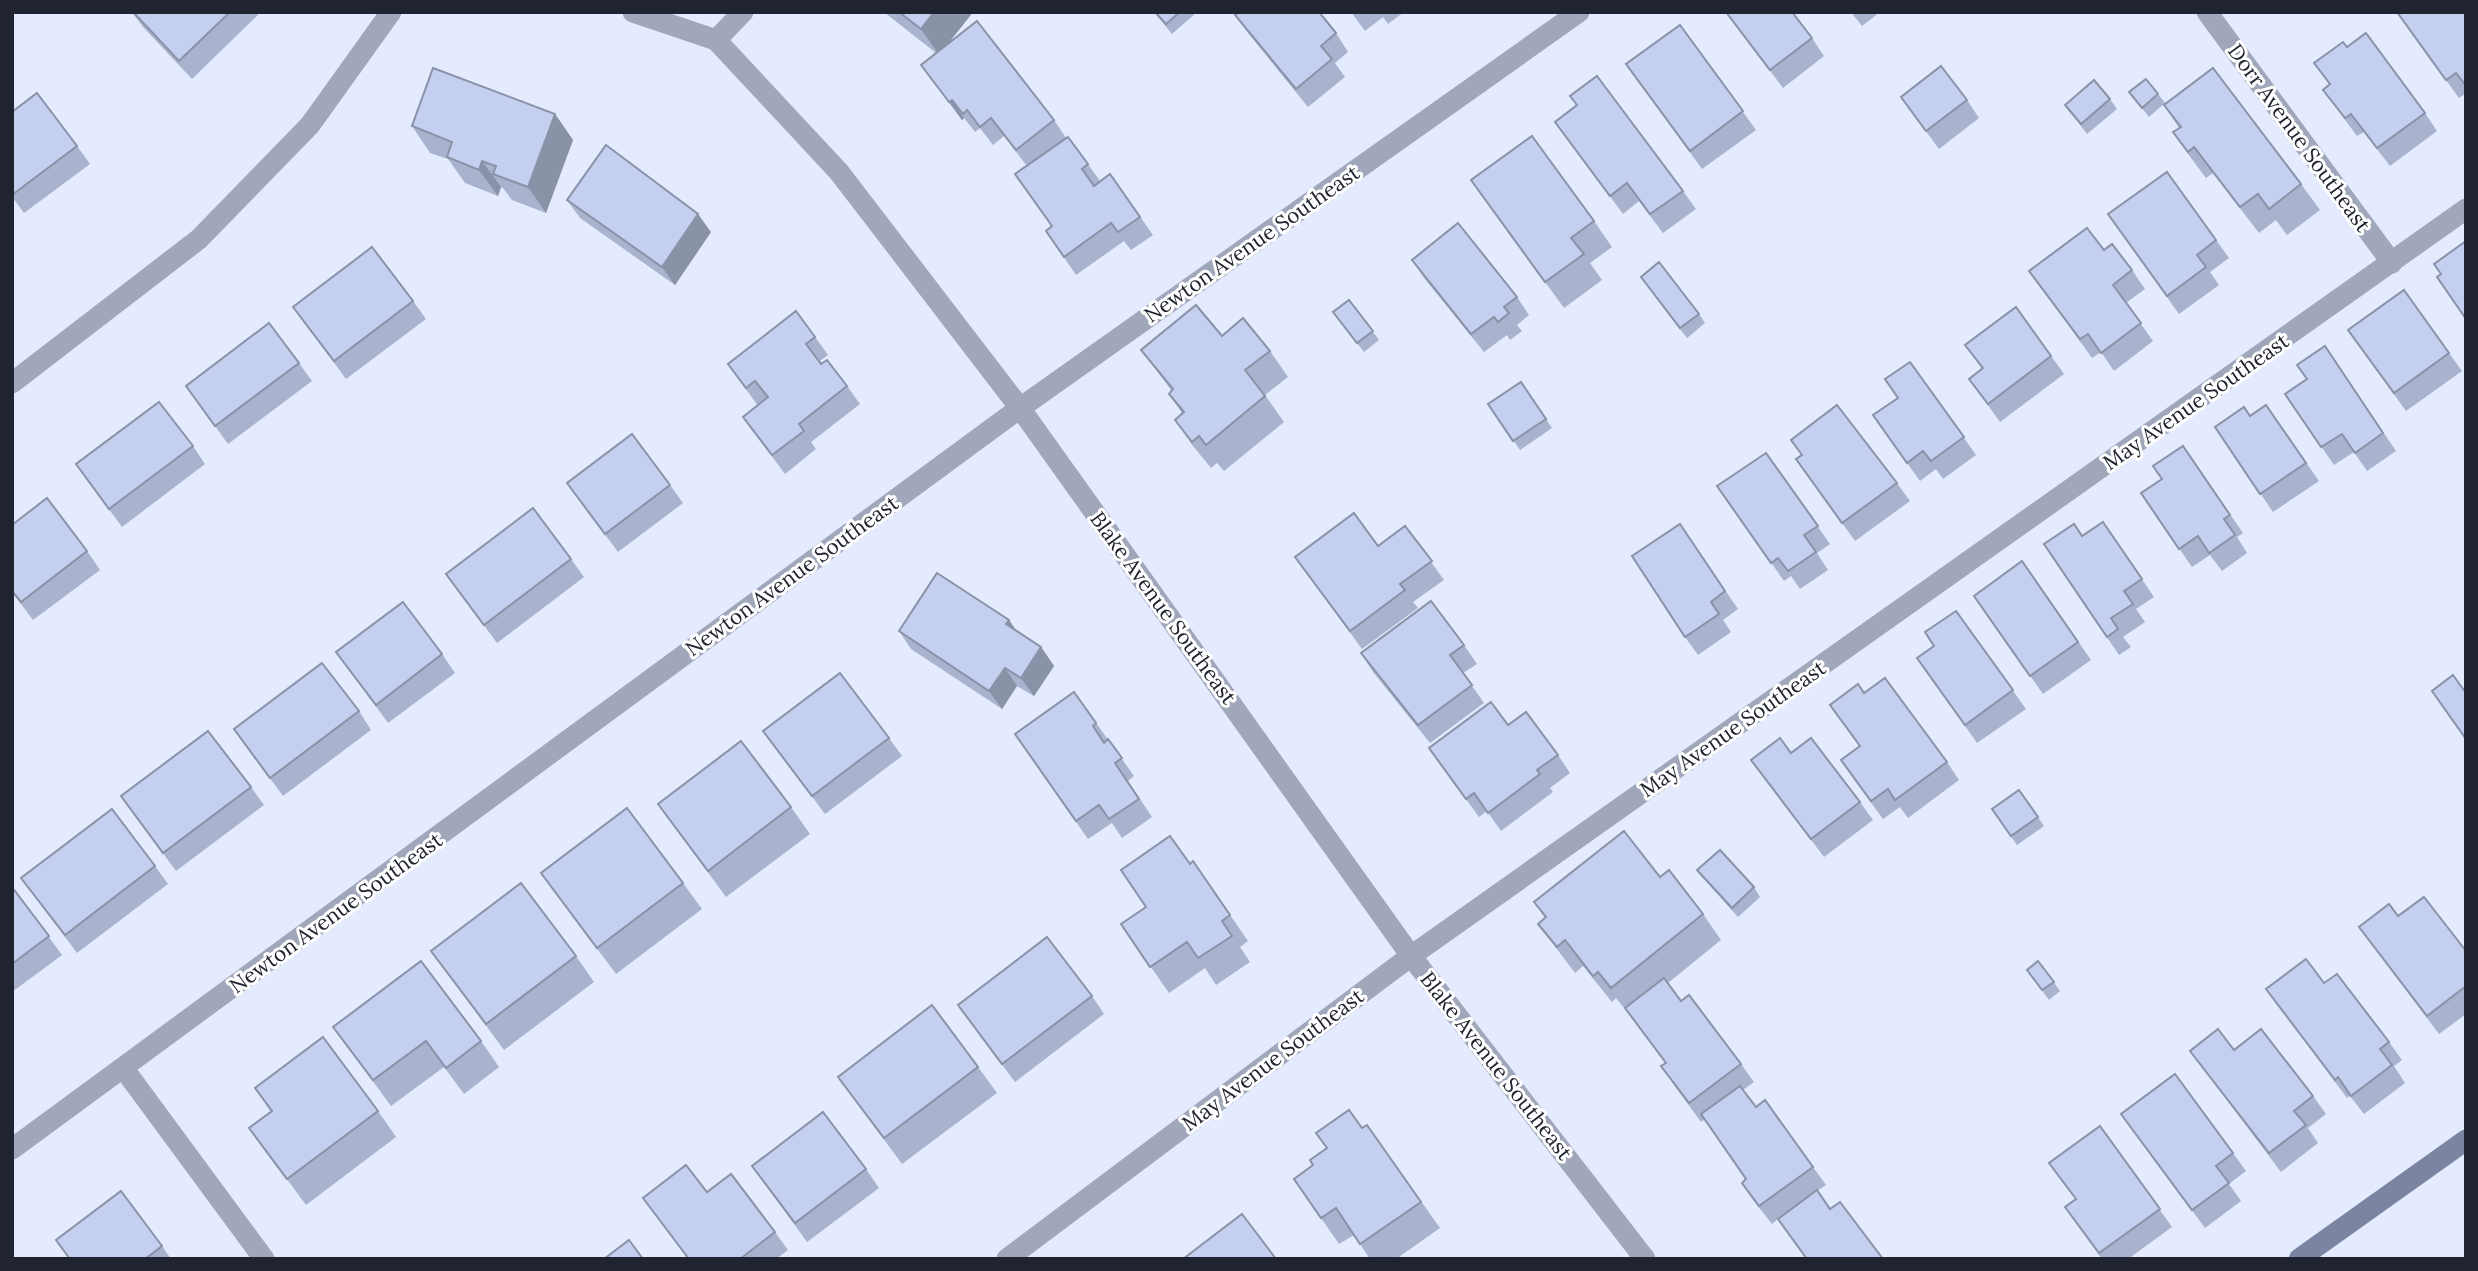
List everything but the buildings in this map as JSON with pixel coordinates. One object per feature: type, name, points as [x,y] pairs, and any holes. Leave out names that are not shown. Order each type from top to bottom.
[{"type":"main road","points":[[2299,1259],[2466,1140]]},
{"type":"street","points":[[12,383],[199,239],[310,125],[391,12]]},
{"type":"street","name":"Blake Avenue Southeast","points":[[633,12],[716,40],[839,173],[1020,408],[1412,956],[1645,1259]]},
{"type":"street","points":[[716,40],[743,12]]},
{"type":"street","name":"Newton Avenue Southeast","points":[[12,1149],[1020,408],[1579,12]]},
{"type":"street","name":"Dorr Avenue Southeast","points":[[2207,12],[2392,263]]},
{"type":"street","name":"May Avenue Southeast","points":[[1007,1259],[1412,956],[2466,209]]},
{"type":"street","points":[[124,1069],[264,1259]]}]
